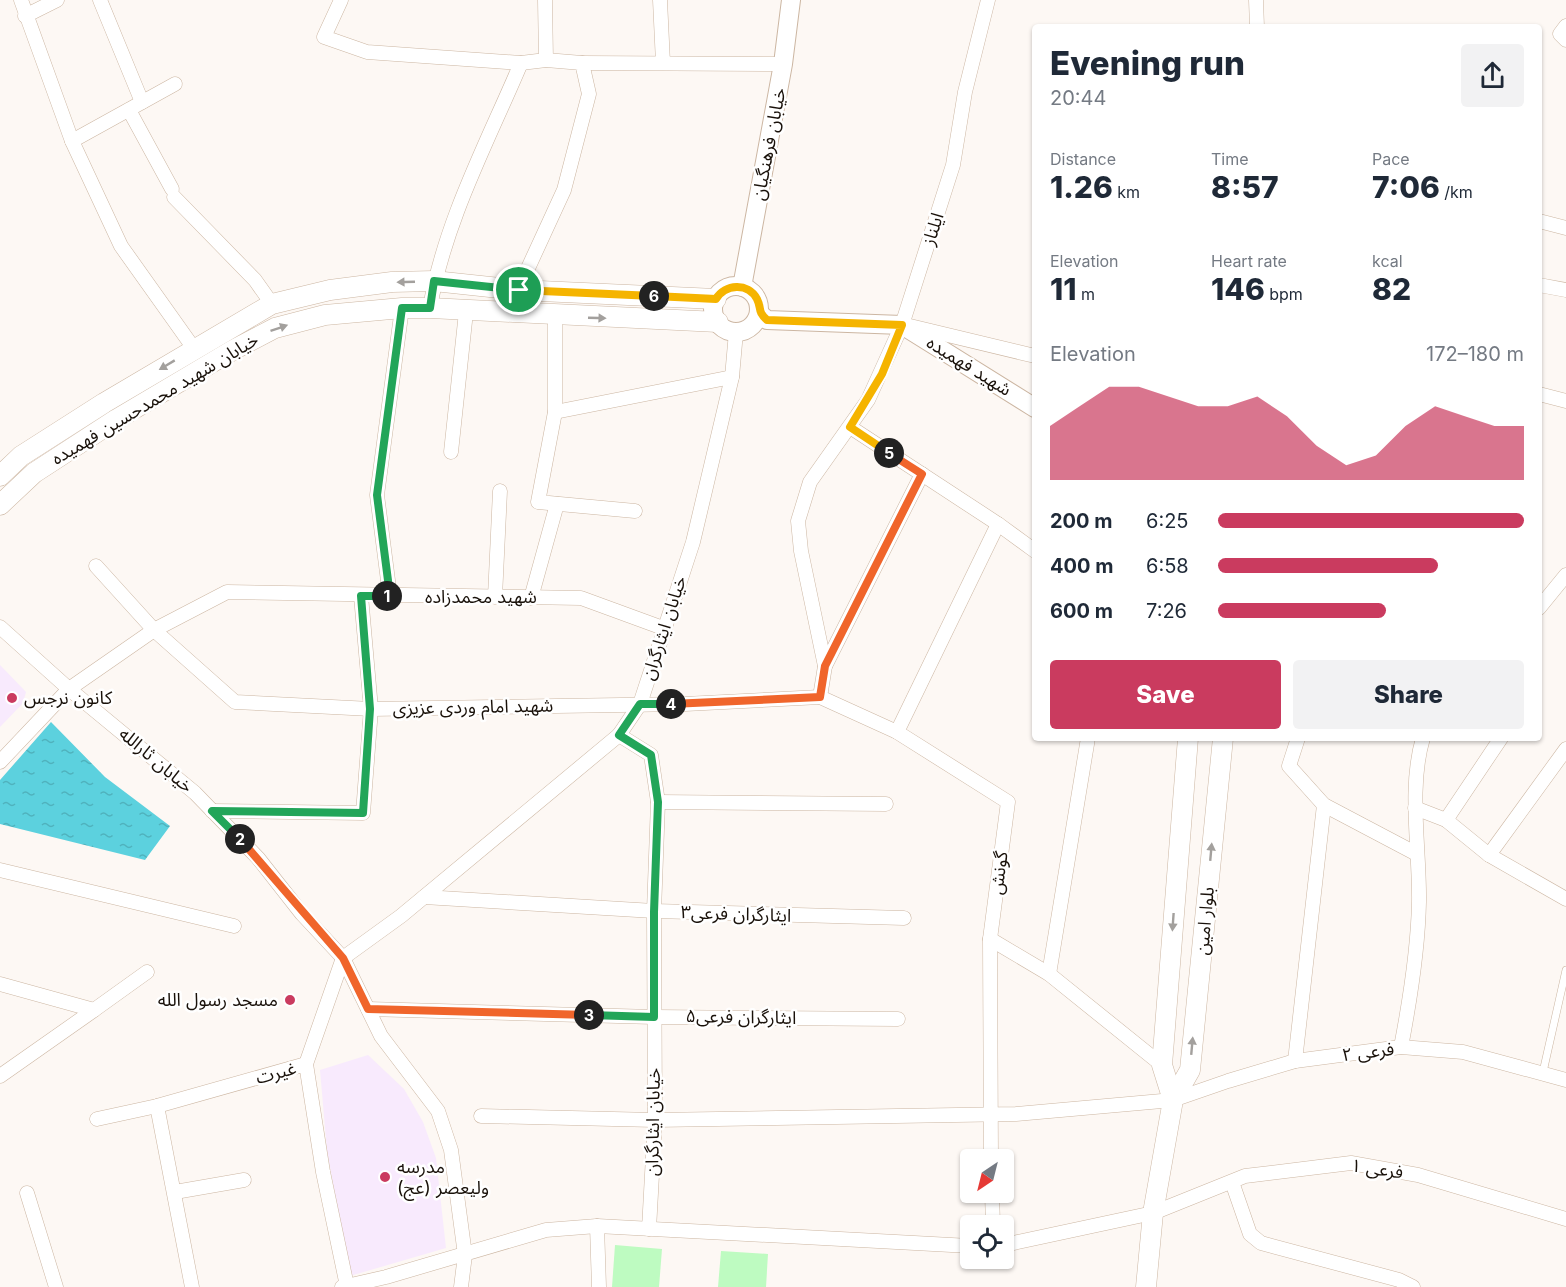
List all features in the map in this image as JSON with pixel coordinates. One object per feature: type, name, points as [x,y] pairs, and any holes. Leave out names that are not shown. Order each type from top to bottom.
[{"type":"main road","name":"خیابان شهید محمدحسین فهمیده","points":[[0,476],[21,456],[104,403],[272,304],[330,290],[392,282],[434,281],[519,290],[716,299]]},
{"type":"main road","name":"خیابان شهید محمدحسین فهمیده","points":[[0,505],[34,473],[98,431],[232,350],[275,328],[325,315],[402,308],[430,308],[466,312],[718,322]]},
{"type":"main road","name":"بلوار امین","points":[[1173,1100],[1162,1065],[1188,741]]},
{"type":"main road","name":"بلوار امین","points":[[1146,1287],[1153,1213],[1173,1100],[1190,1070],[1223,741]]},
{"type":"street","points":[[21,0],[72,141],[121,246],[190,343]]},
{"type":"street","points":[[25,16],[57,0]]},
{"type":"street","points":[[100,0],[142,102]]},
{"type":"street","points":[[341,0],[324,37],[367,51],[521,63],[546,60],[582,63],[783,64]]},
{"type":"street","points":[[545,0],[546,60]]},
{"type":"street","points":[[660,0],[663,63]]},
{"type":"street","name":"خیابان فرهنگیان","points":[[742,287],[783,64],[791,0]]},
{"type":"street","name":"ایلناز","points":[[825,666],[801,550],[798,521],[810,482],[850,427],[882,374],[902,325],[953,165],[965,92],[988,0]]},
{"type":"street","points":[[1256,0],[1257,24]]},
{"type":"street","points":[[1566,26],[1560,34],[1566,40]]},
{"type":"street","points":[[430,308],[434,281],[459,209],[521,63]]},
{"type":"street","points":[[519,290],[564,190],[589,94],[582,63]]},
{"type":"street","points":[[72,141],[175,84]]},
{"type":"street","points":[[129,110],[173,193],[255,280],[272,304]]},
{"type":"street","points":[[1542,222],[1566,228]]},
{"type":"street","points":[[1542,286],[1566,290]]},
{"type":"street","points":[[759,313],[752,327],[736,332],[723,328],[718,322],[714,309],[716,299],[724,290],[742,287],[756,298],[759,313],[767,320],[902,325],[1032,355]]},
{"type":"street","points":[[390,596],[377,495],[402,308]]},
{"type":"street","points":[[451,452],[466,312]]},
{"type":"street","points":[[555,316],[555,412],[538,502],[635,511]]},
{"type":"street","name":"شهید فهمیده","points":[[902,325],[1032,406]]},
{"type":"street","name":"خیابان ایثارگران","points":[[649,1229],[655,1120],[654,912],[658,802],[651,755],[619,735],[640,704],[693,542],[732,377],[736,332]]},
{"type":"street","points":[[555,412],[732,377]]},
{"type":"street","points":[[1542,395],[1566,401]]},
{"type":"street","points":[[850,427],[1032,549]]},
{"type":"street","points":[[820,697],[825,666],[922,474]]},
{"type":"street","points":[[495,597],[500,491]]},
{"type":"street","points":[[531,597],[557,504]]},
{"type":"street","points":[[897,732],[998,524]]},
{"type":"street","name":"شهید امام وردی عزیزی","points":[[96,566],[154,630],[235,702],[370,709],[640,704],[820,697]]},
{"type":"street","points":[[1542,604],[1566,575]]},
{"type":"street","name":"شهید محمدزاده","points":[[0,762],[69,689],[154,630],[227,592],[581,598],[663,628]]},
{"type":"street","points":[[212,811],[363,813],[370,709],[361,596]]},
{"type":"street","name":"خیابان ثارالله","points":[[0,627],[69,689],[195,793],[258,858],[302,914],[343,958],[381,1036],[438,1111],[451,1150],[465,1255],[461,1287]]},
{"type":"street","name":"گونش","points":[[820,697],[897,732],[1008,802],[990,939],[991,1149]]},
{"type":"street","points":[[306,1064],[343,958],[424,897],[619,735]]},
{"type":"street","points":[[1049,974],[1088,741]]},
{"type":"street","points":[[1297,741],[1289,766],[1324,806],[1415,853]]},
{"type":"street","points":[[1401,1047],[1412,990],[1419,902],[1415,853],[1415,808],[1423,741]]},
{"type":"street","points":[[1446,820],[1499,741]]},
{"type":"street","points":[[1489,855],[1566,749]]},
{"type":"street","points":[[658,802],[886,804]]},
{"type":"street","points":[[1295,1061],[1324,806]]},
{"type":"street","points":[[1415,808],[1446,820],[1489,855],[1566,899]]},
{"type":"street","points":[[0,870],[234,926]]},
{"type":"street","name":"ایثارگران فرعی۳","points":[[424,897],[654,912],[904,918]]},
{"type":"street","points":[[990,939],[1049,974],[1162,1065]]},
{"type":"street","points":[[0,1076],[147,972]]},
{"type":"street","points":[[0,984],[94,1010]]},
{"type":"street","name":"ایثارگران فرعی۵","points":[[368,1009],[654,1017],[898,1019]]},
{"type":"street","name":"فرعی ۲","points":[[481,1116],[655,1120],[989,1115],[1173,1100],[1295,1061],[1401,1047],[1463,1052],[1566,1080]]},
{"type":"street","name":"غیرت","points":[[97,1119],[157,1106],[306,1064],[344,1286]]},
{"type":"street","points":[[157,1106],[192,1287]]},
{"type":"street","name":"فرعی ۱","points":[[1014,1243],[1153,1213],[1256,1175],[1351,1163],[1418,1175],[1566,1219]]},
{"type":"street","points":[[175,1192],[244,1180]]},
{"type":"street","points":[[1232,1182],[1250,1234],[1261,1243],[1399,1280],[1413,1287]]},
{"type":"street","points":[[27,1193],[56,1287]]},
{"type":"street","points":[[597,1226],[599,1287]]},
{"type":"street","points":[[344,1286],[465,1255],[546,1230],[597,1226],[960,1245]]},
{"type":"lane","points":[[1543,1072],[1566,970]]},
{"type":"shaded area","name":"کانون نرجس","points":[[0,665],[26,692],[23,703],[0,727]]},
{"type":"shaded area","name":"مدرسه ولیعصر (عج)","points":[[368,1055],[404,1089],[423,1122],[436,1158],[446,1248],[350,1276],[327,1151],[320,1070]]},
{"type":"green space","points":[[615,1245],[662,1249],[659,1287],[612,1287]]},
{"type":"green space","points":[[721,1251],[768,1254],[766,1287],[718,1287]]},
{"type":"water","points":[[51,722],[105,777],[170,826],[145,860],[0,824],[0,780]]},
{"type":"place","name":"کانون نرجس","points":[[12,698]]},
{"type":"place","name":"مسجد رسول الله","points":[[290,1000]]},
{"type":"place","name":"مدرسه ولیعصر (عج)","points":[[385,1177]]},
{"type":"route","points":[[434,281],[519,290],[716,299],[724,290],[738,286],[752,292],[759,306],[759,313],[767,320],[902,325],[882,374],[850,427],[922,474],[825,666],[820,697],[640,704],[619,735],[651,755],[658,802],[654,912],[654,1017],[368,1009],[343,958],[302,914],[258,858],[212,811],[363,813],[370,709],[361,596],[390,596],[377,495],[402,308],[430,308],[434,281]]}]
